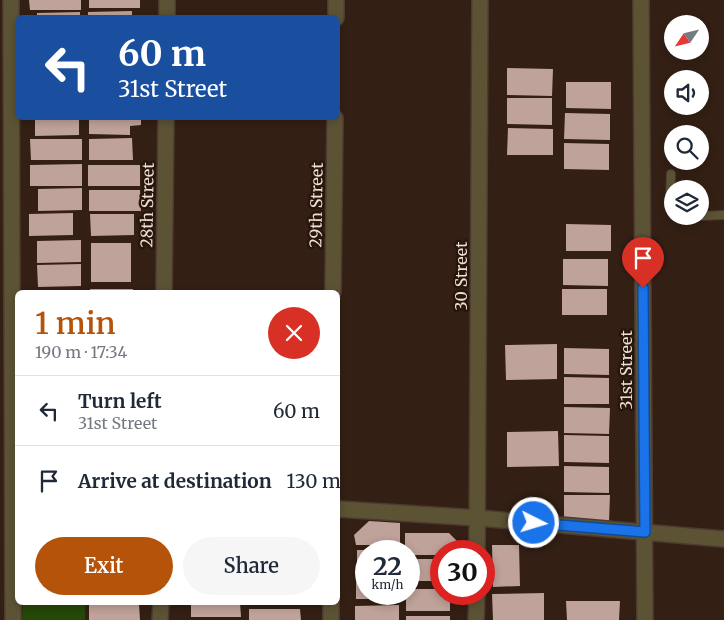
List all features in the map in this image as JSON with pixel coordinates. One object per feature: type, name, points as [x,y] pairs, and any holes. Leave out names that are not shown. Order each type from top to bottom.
[{"type":"street","points":[[12,0],[10,476],[13,620]]},
{"type":"street","points":[[167,0],[167,15]]},
{"type":"street","points":[[336,0],[336,15]]},
{"type":"street","name":"30 Street","points":[[477,540],[480,0]]},
{"type":"street","name":"31st Street","points":[[641,0],[645,620]]},
{"type":"street","name":"28th Street","points":[[164,290],[166,120]]},
{"type":"street","name":"29th Street","points":[[333,290],[335,120]]},
{"type":"street","points":[[340,509],[478,518],[724,539]]},
{"type":"street","points":[[160,620],[161,605]]},
{"type":"street","points":[[331,605],[331,620]]},
{"type":"street","points":[[476,620],[477,605]]},
{"type":"lane","points":[[671,174],[671,180]]},
{"type":"lane","points":[[709,216],[724,215]]},
{"type":"green space","points":[[23,605],[85,605],[85,620],[22,620]]},
{"type":"building","points":[[29,0],[81,0],[81,10],[30,10]]},
{"type":"building","points":[[89,0],[140,0],[140,8],[89,8]]},
{"type":"building","points":[[132,11],[132,15],[88,15],[88,12]]},
{"type":"building","points":[[80,12],[80,15],[37,15],[37,13]]},
{"type":"building","points":[[507,68],[553,69],[552,96],[507,95]]},
{"type":"building","points":[[566,82],[611,82],[611,109],[566,108]]},
{"type":"building","points":[[507,98],[552,98],[552,125],[507,124]]},
{"type":"building","points":[[565,113],[610,114],[610,140],[564,139]]},
{"type":"building","points":[[35,120],[79,120],[79,135],[35,136]]},
{"type":"building","points":[[89,120],[141,120],[141,125],[130,126],[130,135],[89,134]]},
{"type":"building","points":[[508,128],[553,129],[553,155],[507,155]]},
{"type":"building","points":[[132,138],[133,160],[89,160],[89,139]]},
{"type":"building","points":[[30,139],[82,139],[82,160],[31,160]]},
{"type":"building","points":[[564,143],[609,144],[609,170],[564,169]]},
{"type":"building","points":[[82,164],[82,186],[30,186],[30,165]]},
{"type":"building","points":[[88,165],[140,165],[140,186],[88,186]]},
{"type":"building","points":[[82,188],[82,210],[38,211],[38,189]]},
{"type":"building","points":[[89,190],[140,190],[141,211],[89,211]]},
{"type":"building","points":[[73,213],[73,235],[29,236],[29,214]]},
{"type":"building","points":[[90,214],[134,214],[134,235],[91,236]]},
{"type":"building","points":[[566,224],[611,225],[611,251],[566,251]]},
{"type":"building","points":[[81,240],[81,262],[37,263],[37,241]]},
{"type":"building","points":[[91,243],[131,243],[131,282],[91,282]]},
{"type":"building","points":[[563,259],[608,259],[608,286],[563,285]]},
{"type":"building","points":[[81,264],[81,286],[38,287],[37,265]]},
{"type":"building","points":[[90,289],[133,289],[133,290]]},
{"type":"building","points":[[562,289],[607,289],[607,315],[562,315]]},
{"type":"building","points":[[557,344],[557,379],[506,380],[505,345]]},
{"type":"building","points":[[564,348],[609,349],[609,375],[564,374]]},
{"type":"building","points":[[564,377],[609,378],[609,404],[564,404]]},
{"type":"building","points":[[564,407],[610,408],[609,434],[564,433]]},
{"type":"building","points":[[558,431],[559,466],[507,467],[507,432]]},
{"type":"building","points":[[564,435],[609,436],[609,463],[564,462]]},
{"type":"building","points":[[564,466],[609,467],[609,493],[564,492]]},
{"type":"building","points":[[564,495],[610,495],[609,522],[564,521]]},
{"type":"building","points":[[369,521],[400,523],[400,540],[355,540],[354,535]]},
{"type":"building","points":[[405,533],[449,533],[456,540],[430,540],[430,555],[420,555],[420,540],[405,540]]},
{"type":"building","points":[[495,545],[519,545],[520,586],[495,587]]},
{"type":"building","points":[[420,559],[430,559],[430,581],[420,581]]},
{"type":"building","points":[[420,589],[430,589],[430,605],[450,605],[450,611],[406,611],[406,605],[420,605]]},
{"type":"building","points":[[544,593],[544,620],[493,620],[492,605],[495,605],[495,594]]},
{"type":"building","points":[[566,601],[620,601],[619,620],[567,620]]},
{"type":"building","points":[[89,605],[139,605],[140,620],[89,620]]},
{"type":"building","points":[[191,605],[240,605],[241,617],[191,617]]},
{"type":"building","points":[[399,605],[399,620],[355,620],[355,606]]},
{"type":"building","points":[[249,609],[300,609],[301,620],[249,620]]},
{"type":"building","points":[[406,616],[450,616],[450,620],[406,620]]},
{"type":"route","points":[[534,523],[645,532],[643,288]]}]
